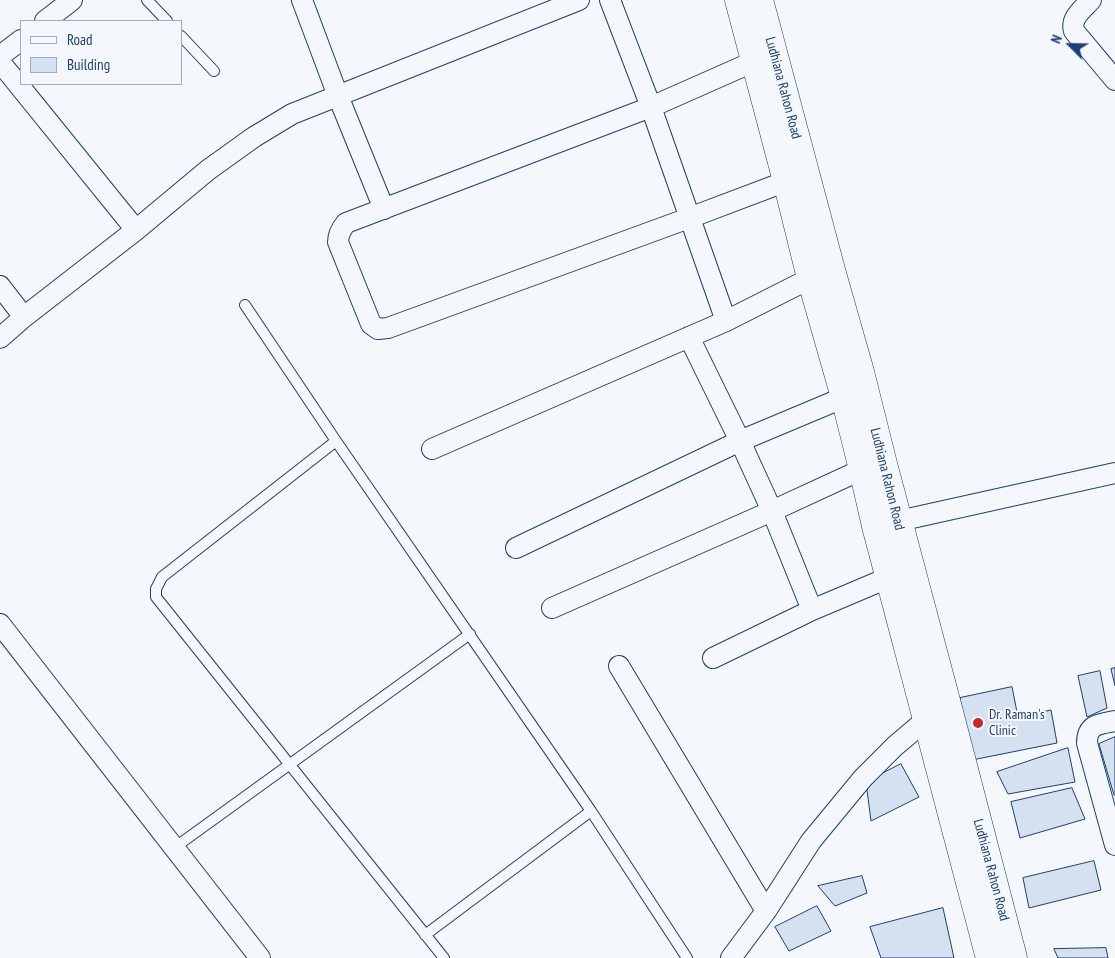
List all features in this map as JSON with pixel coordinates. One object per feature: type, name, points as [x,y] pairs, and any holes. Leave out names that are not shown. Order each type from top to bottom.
[{"type":"main road","name":"Ludhiana Rahon Road","points":[[739,0],[863,469],[887,523],[938,716],[990,958]]},
{"type":"main road","name":"Ludhiana Rahon Road","points":[[760,0],[831,270],[860,372],[882,464],[890,577],[938,716],[1014,958]]},
{"type":"street","points":[[45,20],[72,0]]},
{"type":"street","points":[[302,0],[338,96],[384,209]]},
{"type":"street","points":[[0,338],[208,170],[254,137],[292,114],[579,0]]},
{"type":"street","points":[[610,0],[726,321]]},
{"type":"street","points":[[1091,0],[1074,20],[1072,26],[1074,31],[1115,80]]},
{"type":"street","points":[[0,56],[20,41]]},
{"type":"street","points":[[755,61],[650,107],[346,223],[341,229],[338,242],[371,324],[378,329],[388,328],[787,181]]},
{"type":"street","points":[[0,62],[136,230]]},
{"type":"street","points":[[432,449],[726,321],[811,278]]},
{"type":"street","points":[[0,286],[24,317]]},
{"type":"street","points":[[689,337],[772,511],[812,610]]},
{"type":"street","points":[[516,548],[740,441],[845,397]]},
{"type":"street","points":[[552,608],[863,469]]},
{"type":"street","points":[[887,523],[1115,473]]},
{"type":"street","points":[[713,658],[812,610],[890,577]]},
{"type":"street","points":[[0,624],[260,958]]},
{"type":"street","points":[[619,666],[766,911]]},
{"type":"street","points":[[731,958],[766,911],[811,841],[857,785],[895,746],[938,716]]},
{"type":"street","points":[[1115,721],[1097,725],[1089,730],[1087,736],[1087,743],[1110,805],[1115,845]]},
{"type":"lane","points":[[148,0],[166,20]]},
{"type":"lane","points":[[182,37],[214,71]]},
{"type":"lane","points":[[245,305],[336,441],[591,811],[687,958]]},
{"type":"lane","points":[[336,441],[162,577],[156,589],[156,597],[444,958]]},
{"type":"lane","points":[[174,848],[470,634]]},
{"type":"lane","points":[[426,935],[591,811]]},
{"type":"building","points":[[1115,668],[1115,686],[1111,669]]},
{"type":"building","points":[[1100,671],[1107,708],[1087,717],[1078,676]]},
{"type":"building","points":[[1012,687],[1018,717],[1051,710],[1057,743],[972,760],[960,698]]},
{"type":"building","points":[[1115,737],[1115,795],[1114,795],[1099,744]]},
{"type":"building","points":[[1068,748],[1075,782],[1008,794],[997,772]]},
{"type":"building","points":[[901,764],[919,797],[871,821],[866,782]]},
{"type":"building","points":[[1072,788],[1085,819],[1020,838],[1011,802]]},
{"type":"building","points":[[1094,861],[1101,890],[1029,908],[1023,878]]},
{"type":"building","points":[[862,876],[867,893],[835,906],[818,886]]},
{"type":"building","points":[[817,906],[831,931],[789,951],[775,927]]},
{"type":"building","points":[[943,908],[954,958],[881,958],[870,927]]},
{"type":"building","points":[[1106,948],[1108,958],[1058,958],[1054,949]]},
{"type":"place","name":"Dr. Raman's Clinic","points":[[978,723]]}]
